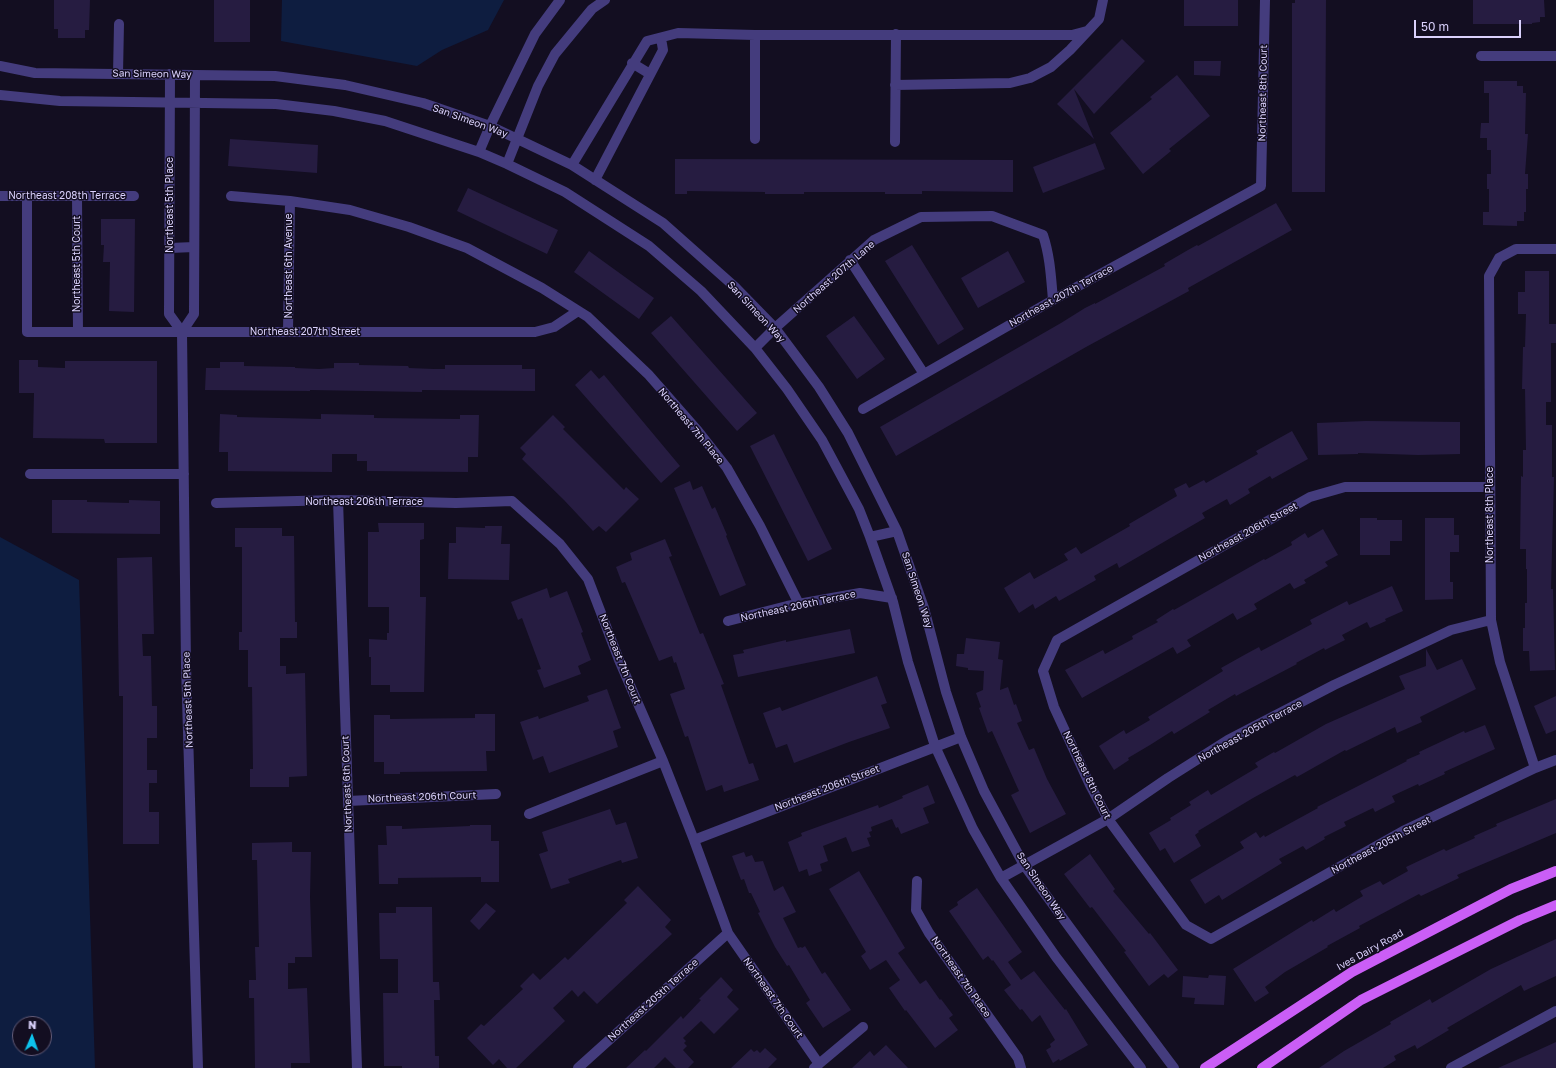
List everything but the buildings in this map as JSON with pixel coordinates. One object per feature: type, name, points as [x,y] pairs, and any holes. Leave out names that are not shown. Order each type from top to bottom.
[{"type":"main road","name":"Ives Dairy Road","points":[[1205,1068],[1352,972],[1511,889],[1556,871]]},
{"type":"main road","points":[[1262,1068],[1361,1000],[1520,920],[1556,905]]},
{"type":"street","points":[[479,152],[490,126],[535,34],[560,0]]},
{"type":"street","points":[[507,164],[538,86],[555,54],[594,4],[605,0]]},
{"type":"street","points":[[895,85],[1010,82],[1030,78],[1051,67],[1070,50],[1087,30],[1099,19],[1104,0]]},
{"type":"street","name":"Northeast 8th Court","points":[[1261,186],[1265,0]]},
{"type":"street","points":[[118,74],[119,24]]},
{"type":"street","points":[[572,165],[632,63],[647,41],[678,33],[755,35],[1072,34],[1087,30]]},
{"type":"street","points":[[895,142],[896,34]]},
{"type":"street","points":[[755,35],[755,139]]},
{"type":"street","points":[[595,180],[663,50],[661,38]]},
{"type":"street","points":[[1481,56],[1556,56]]},
{"type":"street","points":[[632,63],[650,74]]},
{"type":"street","name":"San Simeon Way","points":[[0,66],[35,73],[275,76],[345,85],[423,103],[490,126],[572,165],[662,223],[735,287],[775,328],[819,387],[848,433],[897,531],[924,608],[946,692],[961,737],[984,791],[1024,865],[1174,1068]]},
{"type":"street","name":"Northeast 5th Place","points":[[170,74],[169,314],[182,332],[186,665],[198,1068]]},
{"type":"street","points":[[182,332],[194,314],[195,75]]},
{"type":"street","points":[[0,95],[60,101],[276,104],[334,111],[385,121],[479,152],[507,164],[565,192],[650,246],[701,291],[755,348],[787,389],[822,440],[859,509],[870,537],[892,598],[908,662],[935,746],[973,829],[1000,878],[1056,957],[1141,1068]]},
{"type":"street","name":"Northeast 207th Terrace","points":[[863,409],[1053,300],[1261,186]]},
{"type":"street","name":"Northeast 208th Terrace","points":[[0,196],[134,196]]},
{"type":"street","name":"Northeast 207th Street","points":[[27,196],[27,332],[535,332],[554,328],[578,311]]},
{"type":"street","name":"Northeast 5th Court","points":[[77,196],[78,332]]},
{"type":"street","points":[[231,196],[290,201],[350,210],[409,227],[468,248],[542,288],[578,311]]},
{"type":"street","name":"Northeast 6th Avenue","points":[[288,331],[290,201]]},
{"type":"street","name":"Northeast 207th Lane","points":[[755,348],[775,328],[805,303],[850,260],[874,240],[921,217],[992,216],[1043,234],[1048,249],[1053,300]]},
{"type":"street","points":[[170,248],[194,247]]},
{"type":"street","name":"Northeast 8th Place","points":[[1535,768],[1500,662],[1491,620],[1488,276],[1499,258],[1516,249],[1556,249]]},
{"type":"street","points":[[850,260],[924,374]]},
{"type":"street","name":"Northeast 7th Place","points":[[578,311],[588,317],[648,374],[698,431],[727,468],[760,526],[799,604]]},
{"type":"street","points":[[30,474],[184,474]]},
{"type":"street","name":"Northeast 206th Street","points":[[1043,671],[1057,640],[1310,497],[1345,488],[1490,487]]},
{"type":"street","name":"Northeast 206th Terrace","points":[[216,503],[338,500],[456,502],[512,501]]},
{"type":"street","name":"Northeast 6th Court","points":[[338,500],[357,1068]]},
{"type":"street","name":"Northeast 7th Court","points":[[512,501],[560,544],[588,579],[619,660],[663,761],[728,933],[817,1066]]},
{"type":"street","points":[[870,537],[897,531]]},
{"type":"street","name":"Northeast 206th Terrace","points":[[728,621],[844,595],[860,593],[892,598]]},
{"type":"street","name":"Northeast 205th Terrace","points":[[1000,878],[1108,820],[1168,778],[1228,740],[1321,692],[1451,630],[1491,620]]},
{"type":"street","name":"Northeast 8th Court","points":[[1043,671],[1054,707],[1108,820],[1186,925],[1211,939]]},
{"type":"street","name":"Northeast 206th Street","points":[[694,840],[961,737]]},
{"type":"street","name":"Northeast 205th Street","points":[[1211,939],[1403,831],[1535,768],[1556,760]]},
{"type":"street","points":[[529,814],[663,761]]},
{"type":"street","name":"Northeast 206th Court","points":[[348,800],[496,794]]},
{"type":"street","name":"Northeast 7th Place","points":[[917,881],[916,910],[929,933],[1018,1058],[1021,1068]]},
{"type":"street","name":"Northeast 205th Terrace","points":[[578,1068],[728,933]]},
{"type":"street","points":[[1451,1068],[1556,1011]]},
{"type":"street","points":[[817,1066],[863,1027]]},
{"type":"water","points":[[282,0],[504,0],[488,30],[442,50],[417,66],[281,41]]},
{"type":"water","points":[[0,537],[79,580],[95,1068],[0,1068]]}]
